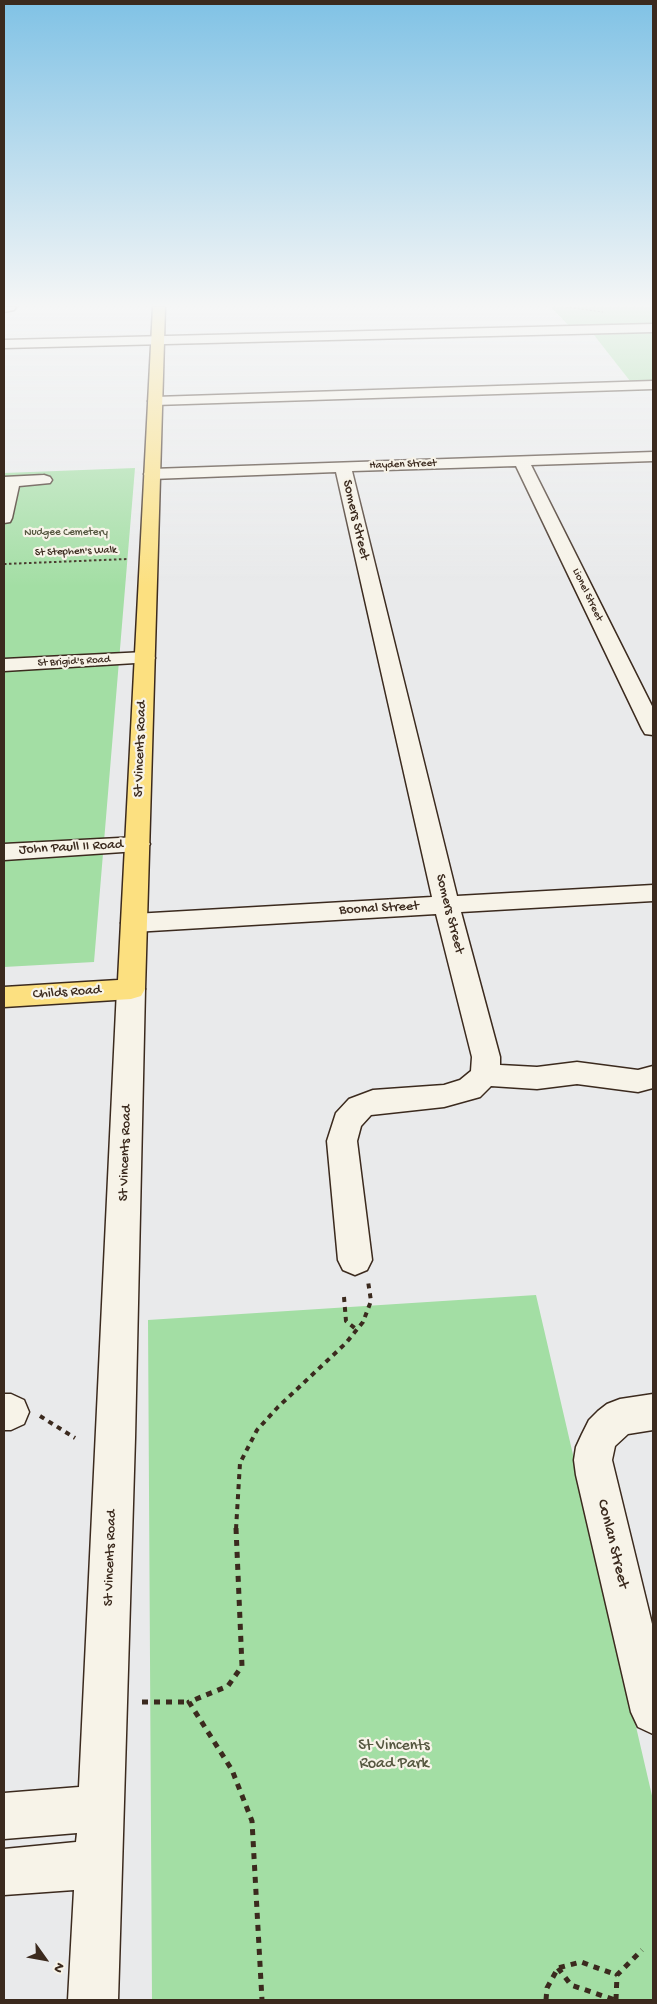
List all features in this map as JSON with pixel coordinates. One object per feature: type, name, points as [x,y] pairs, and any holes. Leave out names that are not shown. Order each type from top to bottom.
[{"type":"main road","name":"St Vincents Road","points":[[131,988],[155,401]]},
{"type":"main road","name":"Childs Road","points":[[4,997],[131,988]]},
{"type":"street","name":"Hayden Street","points":[[152,474],[653,456]]},
{"type":"street","name":"Lionel Street","points":[[521,461],[653,729]]},
{"type":"street","name":"Somers Street","points":[[343,467],[447,906],[486,1057],[485,1075]]},
{"type":"street","points":[[4,518],[8,482],[44,480]]},
{"type":"street","name":"St Brigid's Road","points":[[4,665],[145,658]]},
{"type":"street","name":"John Paull II Road","points":[[4,852],[138,844]]},
{"type":"street","name":"Boonal Street","points":[[134,923],[653,893]]},
{"type":"street","name":"St Vincents Road","points":[[93,2000],[116,1438],[131,988]]},
{"type":"street","points":[[355,1260],[342,1141],[347,1121],[360,1107],[373,1102],[460,1093],[470,1089],[485,1075],[537,1078],[576,1073],[638,1081],[653,1077]]},
{"type":"street","name":"Conlan Street","points":[[653,1412],[620,1418],[611,1424],[602,1433],[595,1447],[593,1460],[595,1475],[653,1712]]},
{"type":"street","points":[[4,1816],[100,1808]]},
{"type":"street","points":[[4,1872],[98,1864]]},
{"type":"path","name":"St Stephen's Walk","points":[[4,564],[149,558]]},
{"type":"path","points":[[142,1702],[188,1702],[228,1686],[242,1666],[236,1533],[240,1463],[257,1430],[278,1407],[346,1343],[363,1322],[371,1301],[370,1284],[355,1260]]},
{"type":"path","points":[[344,1297],[346,1321],[356,1329]]},
{"type":"path","points":[[7,1412],[32,1411],[75,1438]]},
{"type":"path","points":[[188,1702],[232,1770],[252,1821],[262,2000]]},
{"type":"path","points":[[558,1968],[571,1985],[616,2000],[617,1975],[642,1950]]},
{"type":"path","points":[[546,2000],[546,1988],[558,1968],[581,1962],[617,1975]]},
{"type":"green space","name":"Nudgee Cemetery","points":[[135,468],[94,962],[4,967],[4,473]]},
{"type":"green space","name":"St Vincents Road Park","points":[[536,1295],[653,1800],[653,2000],[152,2000],[148,1320]]}]
